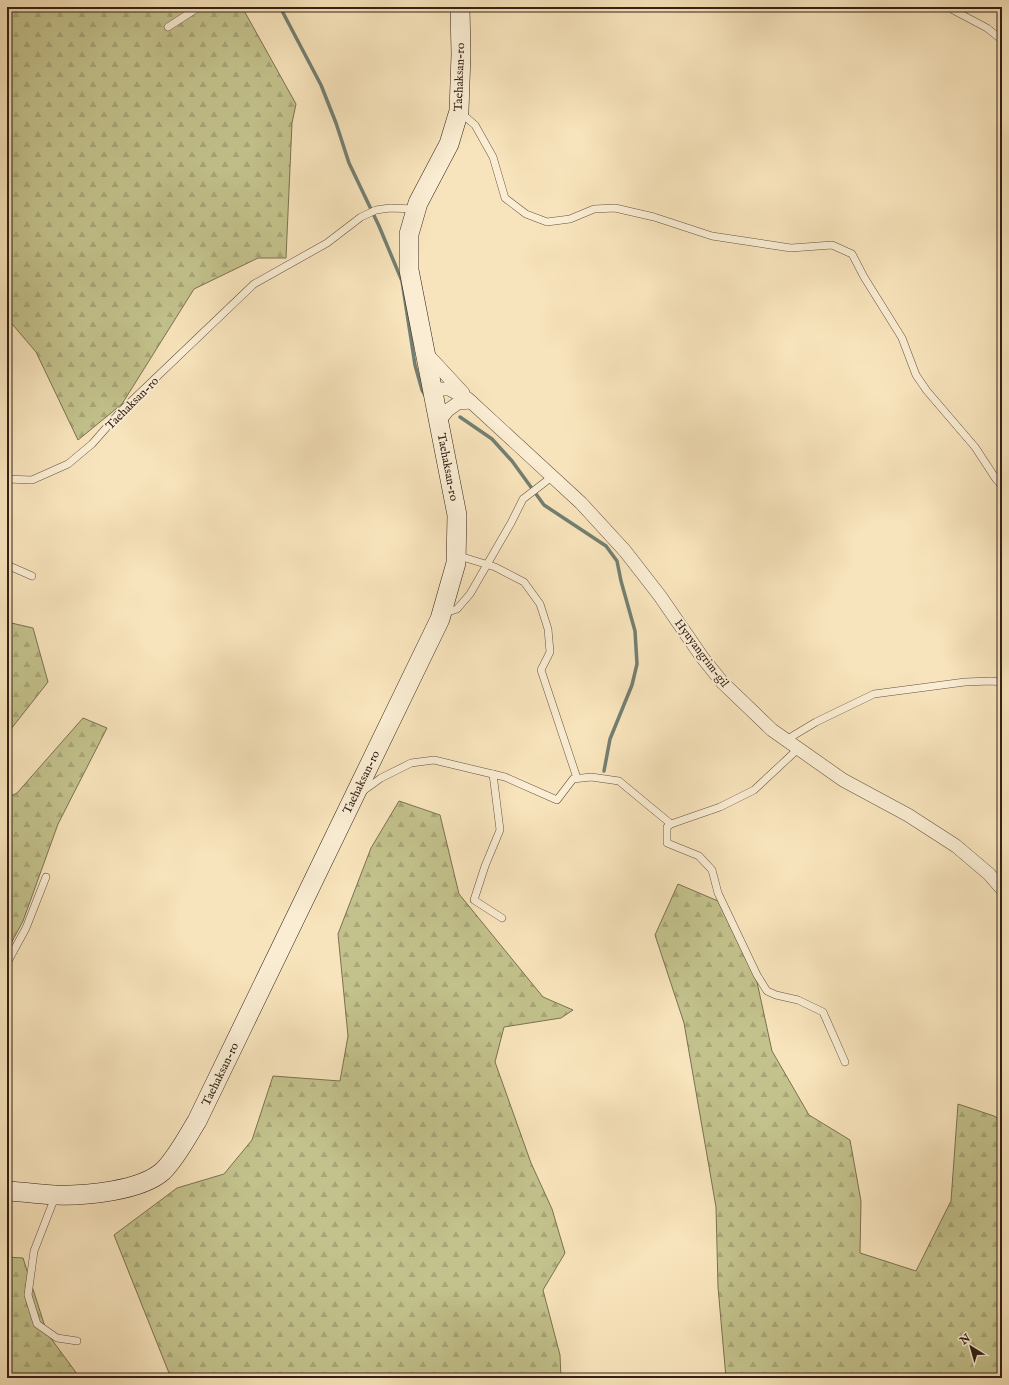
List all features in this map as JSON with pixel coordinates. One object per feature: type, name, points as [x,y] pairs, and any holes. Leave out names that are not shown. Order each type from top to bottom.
[{"type":"street","name":"Taehaksan-ro","points":[[7,1191],[56,1195],[99,1193],[141,1184],[163,1171],[179,1151],[197,1120],[441,614],[456,563],[457,515],[409,270],[409,234],[418,203],[449,144],[459,111],[461,54],[460,7]]},
{"type":"street","points":[[426,353],[471,402]]},
{"type":"street","name":"Hyuyangrim-gil","points":[[433,389],[449,389],[471,402],[581,503],[625,551],[660,596],[702,657],[722,682],[772,730],[843,780],[908,815],[956,846],[989,874],[1002,889]]},
{"type":"street","points":[[439,420],[448,410],[458,403],[471,402]]},
{"type":"lane","points":[[168,27],[199,7]]},
{"type":"lane","points":[[951,7],[953,10],[987,28],[1002,40]]},
{"type":"lane","points":[[459,111],[475,125],[493,157],[505,198],[526,214],[547,222],[570,219],[594,209],[615,208],[654,217],[712,236],[791,248],[832,245],[852,254],[864,277],[902,338],[916,375],[927,391],[975,448],[1002,486]]},
{"type":"lane","name":"Taehaksan-ro","points":[[7,479],[32,480],[68,464],[92,444],[121,411],[254,284],[327,243],[361,217],[376,210],[390,208],[416,210]]},
{"type":"lane","points":[[441,614],[457,609],[470,594],[488,565],[523,500],[552,476]]},
{"type":"lane","points":[[456,555],[495,567],[524,582],[540,604],[548,629],[550,652],[541,670],[577,778]]},
{"type":"lane","points":[[7,564],[32,576]]},
{"type":"lane","points":[[786,740],[816,722],[874,694],[965,682],[1002,682]]},
{"type":"lane","points":[[798,749],[754,790],[720,807],[671,824],[667,827],[668,843],[699,856],[712,870],[718,893],[757,975],[767,991],[776,995],[798,1000],[823,1012],[845,1062]]},
{"type":"lane","points":[[353,798],[381,778],[412,763],[434,760],[505,777],[556,800],[573,779],[591,777],[619,781],[671,824]]},
{"type":"lane","points":[[492,774],[500,830],[485,866],[474,900],[502,918]]},
{"type":"lane","points":[[7,963],[26,928],[46,877]]},
{"type":"lane","points":[[56,1195],[34,1251],[28,1295],[37,1324],[57,1338],[77,1341]]},
{"type":"green space","points":[[7,7],[242,7],[296,104],[292,123],[286,258],[258,258],[194,289],[122,404],[78,440],[36,352],[7,318]]},
{"type":"green space","points":[[7,622],[33,628],[48,682],[7,734]]},
{"type":"green space","points":[[83,718],[107,728],[58,824],[23,921],[7,951],[7,798],[17,793]]},
{"type":"green space","points":[[399,801],[440,815],[459,894],[543,997],[573,1010],[561,1018],[504,1027],[495,1062],[531,1163],[552,1209],[565,1253],[543,1290],[560,1355],[561,1378],[171,1378],[114,1235],[177,1188],[224,1174],[252,1140],[273,1076],[340,1081],[348,1036],[338,934],[371,848]]},
{"type":"green space","points":[[678,884],[718,901],[757,982],[772,1051],[809,1115],[850,1140],[861,1201],[860,1253],[916,1271],[951,1201],[958,1104],[994,1116],[1002,1121],[1002,1378],[726,1378],[718,1287],[716,1207],[684,1023],[655,935]]},
{"type":"green space","points":[[7,1257],[23,1258],[47,1333],[80,1378],[7,1378]]},
{"type":"waterway","points":[[280,7],[321,85],[336,123],[349,163],[379,226],[402,281],[415,365],[422,390],[425,395]]},
{"type":"waterway","points":[[460,417],[492,439],[512,461],[544,505],[606,546],[617,561],[635,631],[637,664],[632,685],[610,739],[604,771]]}]
